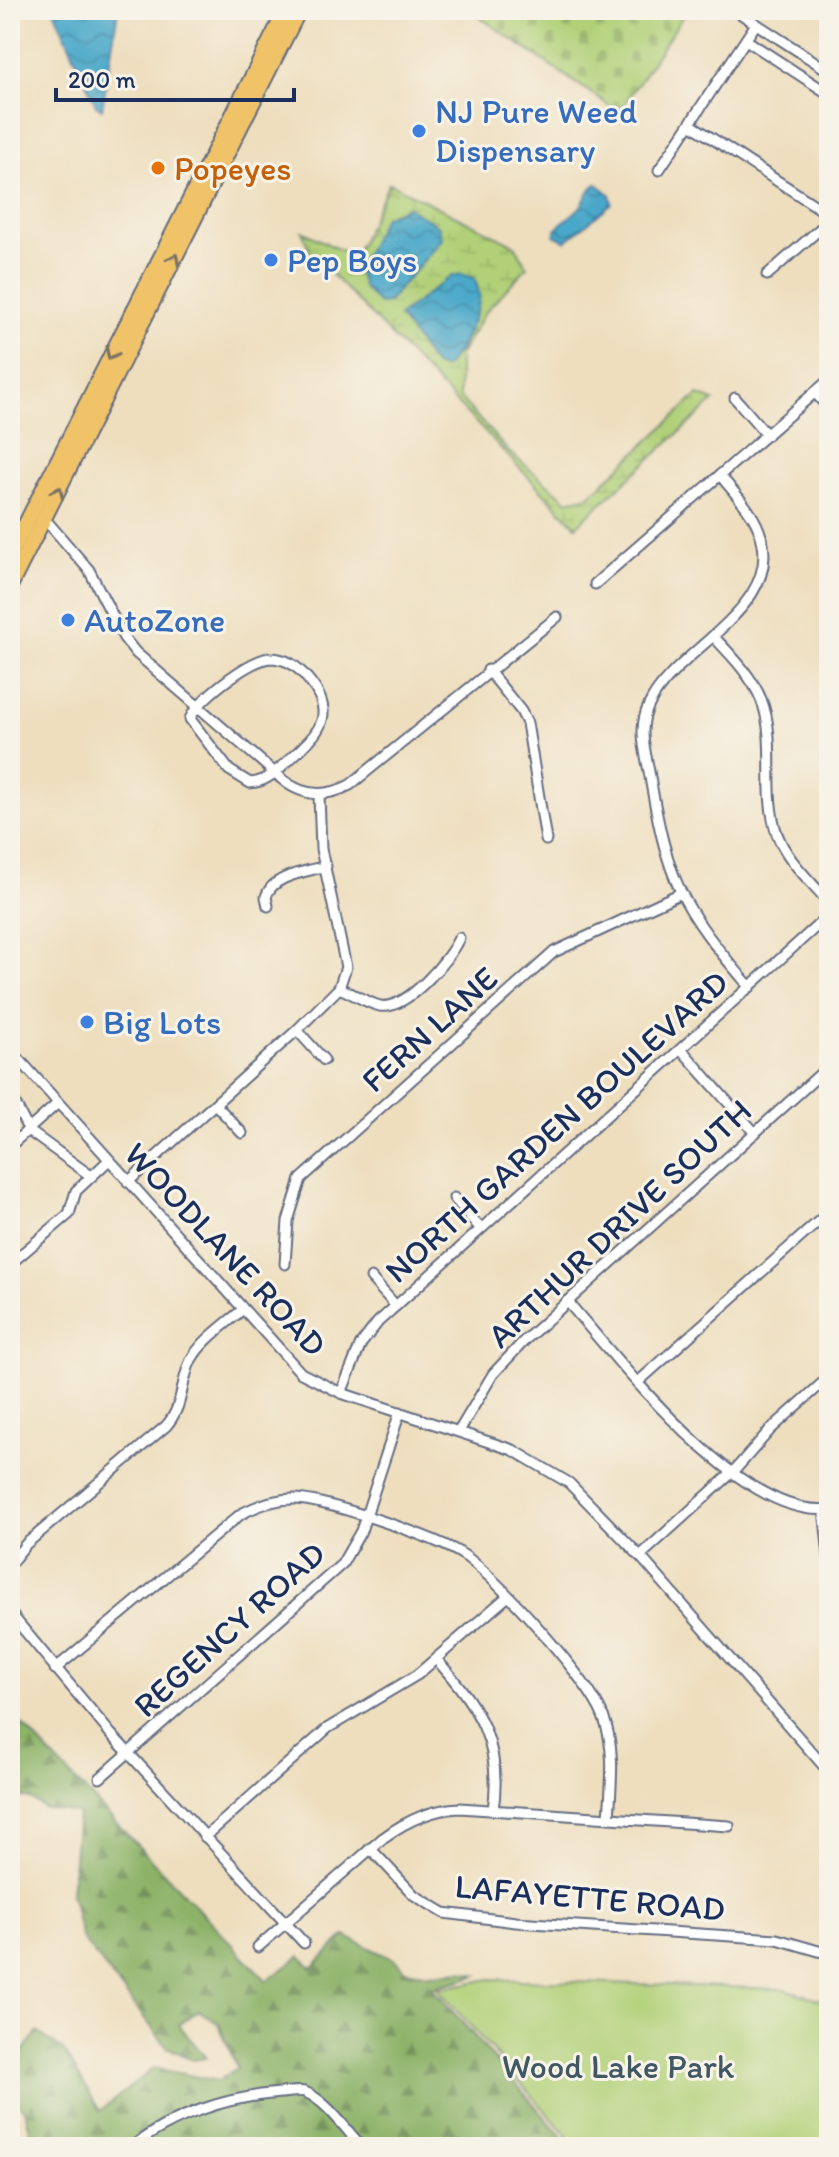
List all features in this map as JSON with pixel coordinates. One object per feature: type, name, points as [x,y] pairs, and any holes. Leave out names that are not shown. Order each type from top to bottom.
[{"type":"highway","points":[[10,555],[286,10]]},
{"type":"highway","points":[[10,586],[299,10]]},
{"type":"street","points":[[735,10],[829,71]]},
{"type":"street","points":[[659,170],[756,24]]},
{"type":"street","points":[[746,40],[829,94]]},
{"type":"street","points":[[690,124],[829,220],[767,275]]},
{"type":"street","points":[[595,584],[829,380]]},
{"type":"street","points":[[815,393],[829,408]]},
{"type":"street","points":[[735,398],[767,435]]},
{"type":"street","points":[[720,475],[755,522],[762,541],[763,559],[751,597],[673,671],[655,693],[643,728],[658,833],[679,894],[702,931],[750,987]]},
{"type":"street","points":[[44,518],[89,570],[129,646],[275,773],[297,790],[319,795],[339,791],[364,775],[488,670],[557,617]]},
{"type":"street","points":[[713,636],[747,675],[764,708],[771,806],[782,844],[829,903]]},
{"type":"street","points":[[261,659],[286,660],[300,669],[320,696],[323,719],[312,739],[275,773],[257,782],[238,778],[192,723],[192,714],[197,708],[239,672],[261,659]]},
{"type":"street","points":[[488,670],[527,723],[546,840]]},
{"type":"street","points":[[128,1182],[297,1030],[339,988],[346,967],[321,849],[319,795]]},
{"type":"street","points":[[268,906],[266,897],[271,886],[284,878],[326,866]]},
{"type":"street","name":"FERN LANE","points":[[285,1264],[288,1221],[301,1179],[554,952],[679,894]]},
{"type":"street","name":"NORTH GARDEN BOULEVARD","points":[[341,1393],[361,1344],[396,1306],[829,915]]},
{"type":"street","points":[[339,988],[382,1007],[396,1004],[408,997],[451,957],[459,938]]},
{"type":"street","points":[[297,1030],[324,1060]]},
{"type":"street","name":"WOODLANE ROAD","points":[[10,1049],[301,1373],[341,1393],[513,1450],[556,1473],[581,1494],[640,1556],[829,1772]]},
{"type":"street","points":[[681,1049],[755,1133]]},
{"type":"street","name":"ARTHUR DRIVE SOUTH","points":[[459,1431],[493,1374],[567,1301],[829,1066]]},
{"type":"street","points":[[10,1094],[29,1131],[91,1176]]},
{"type":"street","points":[[10,1146],[58,1103]]},
{"type":"street","points":[[215,1104],[242,1133]]},
{"type":"street","points":[[10,1264],[69,1214],[76,1191],[109,1160]]},
{"type":"street","points":[[454,1198],[480,1228]]},
{"type":"street","points":[[638,1382],[829,1212]]},
{"type":"street","points":[[371,1278],[396,1306]]},
{"type":"street","points":[[567,1301],[678,1428],[734,1471],[786,1504],[811,1510],[827,1509],[829,1556]]},
{"type":"street","points":[[10,1562],[26,1544],[173,1418],[195,1354],[242,1310]]},
{"type":"street","points":[[640,1556],[734,1471],[770,1430],[829,1377]]},
{"type":"street","name":"REGENCY ROAD","points":[[100,1778],[334,1574],[349,1554],[365,1518],[400,1412]]},
{"type":"street","points":[[55,1669],[226,1525],[257,1506],[274,1501],[307,1500],[453,1549],[477,1566],[507,1597],[577,1674],[599,1707],[610,1749],[609,1818]]},
{"type":"street","points":[[205,1837],[328,1728],[408,1681],[507,1597]]},
{"type":"street","points":[[10,1613],[129,1754],[284,1925],[304,1943]]},
{"type":"street","points":[[436,1659],[467,1694],[486,1732],[494,1770],[493,1810]]},
{"type":"street","points":[[258,1947],[370,1848],[400,1825],[430,1813],[450,1808],[729,1826]]},
{"type":"street","name":"LAFAYETTE ROAD","points":[[370,1848],[423,1903],[456,1916],[777,1939],[829,1954]]},
{"type":"street","points":[[132,2147],[151,2132],[209,2107],[260,2095],[303,2092],[326,2107],[362,2147]]},
{"type":"green space","points":[[469,10],[687,10],[619,112]]},
{"type":"green space","points":[[389,183],[515,245],[527,267],[485,312],[459,356],[459,397],[508,451],[568,501],[589,496],[698,395],[714,401],[576,526],[310,252],[302,231],[354,257]],"holes":[[[407,207],[436,225],[442,239],[387,303],[379,303],[366,290],[358,273],[384,217]],[[461,275],[479,303],[460,351],[443,368],[435,366],[399,317],[450,277]]]},
{"type":"green space","points":[[10,1712],[267,1981],[300,1956],[312,1968],[345,1936],[395,1960],[405,1970],[429,1974],[461,1971],[477,1975],[432,1988],[571,2147],[34,2147],[25,2110],[10,2098],[17,2062],[38,2032],[64,2051],[100,2111],[154,2068],[218,2081],[237,2068],[219,2024],[198,2010],[179,2025],[206,2058],[193,2060],[167,2047],[82,1938],[71,1894],[78,1813],[44,1808],[31,1799],[10,1795]]},
{"type":"green space","name":"Wood Lake Park","points":[[490,1979],[784,1989],[829,2002],[829,2147],[577,2147],[438,1989]]},
{"type":"water","points":[[54,10],[118,10],[102,109],[96,105]]},
{"type":"water","points":[[597,184],[610,194],[612,203],[566,241],[554,235],[559,226],[578,210]]},
{"type":"water","points":[[408,207],[439,227],[442,239],[387,303],[379,304],[363,287],[358,268],[384,217]]},
{"type":"water","points":[[461,274],[474,278],[479,302],[470,328],[443,368],[435,366],[399,316],[450,277]]},
{"type":"place","name":"NJ Pure Weed Dispensary","points":[[419,131]]},
{"type":"place","name":"Popeyes","points":[[158,168]]},
{"type":"place","name":"Pep Boys","points":[[271,260]]},
{"type":"place","name":"AutoZone","points":[[68,620]]},
{"type":"place","name":"Big Lots","points":[[87,1022]]}]
